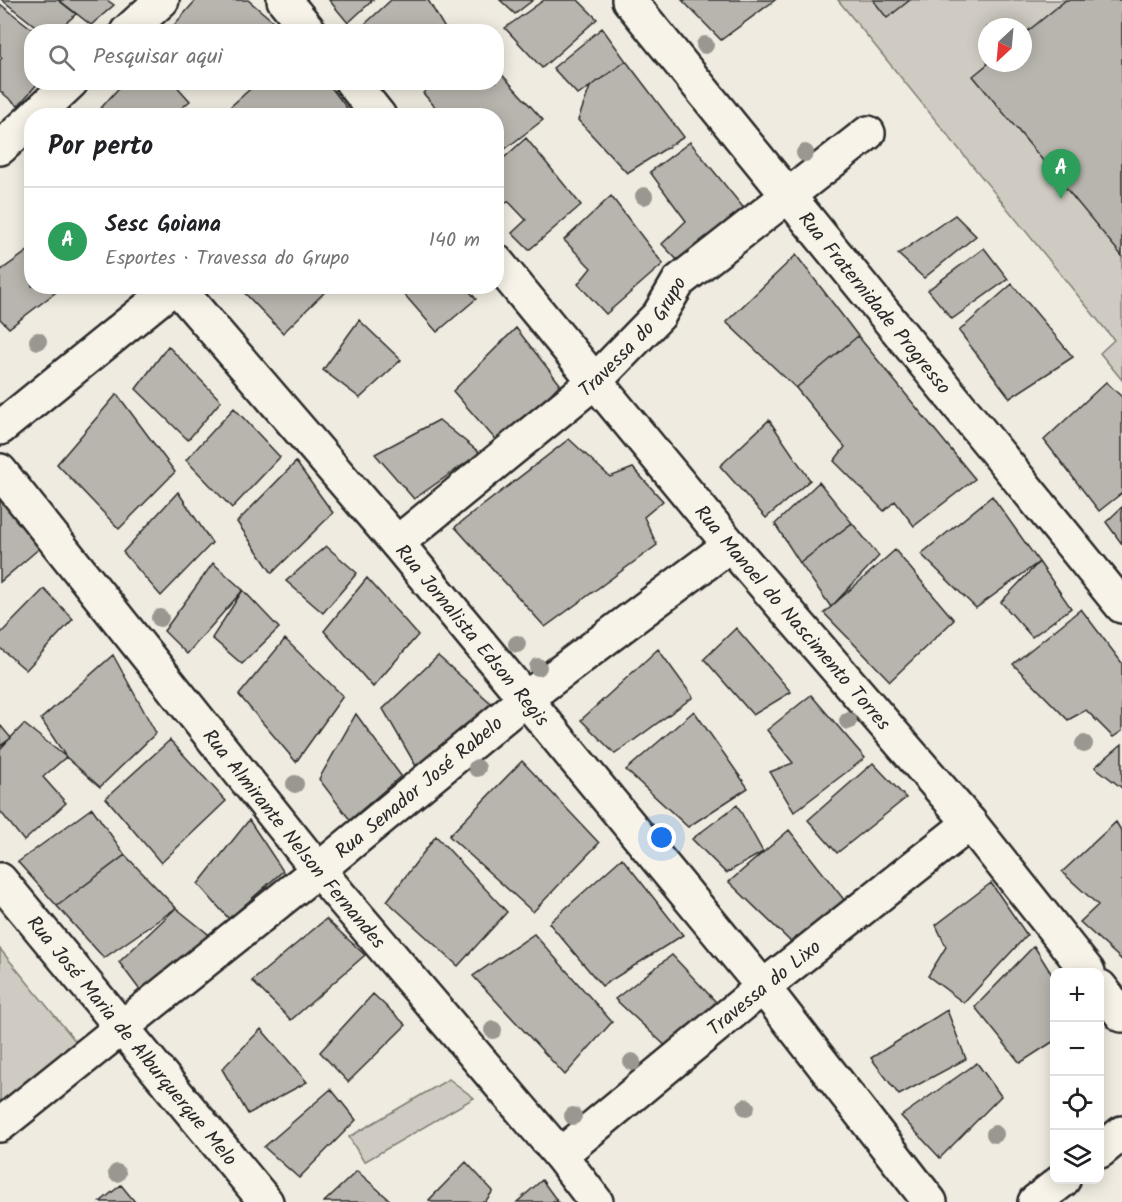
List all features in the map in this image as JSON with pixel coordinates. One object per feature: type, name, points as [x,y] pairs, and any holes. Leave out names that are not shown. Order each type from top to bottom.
[{"type":"street","points":[[136,24],[162,0]]},
{"type":"street","points":[[284,0],[304,24]]},
{"type":"street","name":"Rua Fraternidade Progresso","points":[[629,0],[1122,606]]},
{"type":"street","points":[[44,108],[63,90]]},
{"type":"street","points":[[358,90],[373,108]]},
{"type":"street","points":[[0,148],[24,127]]},
{"type":"street","name":"Travessa do Grupo","points":[[397,543],[594,382],[658,315],[679,281],[868,133]]},
{"type":"street","name":"Rua Manoel do Nascimento Torres","points":[[504,271],[730,545],[970,824],[1085,968]]},
{"type":"street","points":[[0,428],[166,294]]},
{"type":"street","name":"Rua Jornalista Edson Regis","points":[[183,294],[397,543],[763,987],[930,1202]]},
{"type":"street","name":"Rua Almirante Nelson Fernandes","points":[[0,471],[318,870],[560,1155],[596,1202]]},
{"type":"street","name":"Rua Senador José Rabelo","points":[[0,1125],[318,870],[525,699],[730,545]]},
{"type":"street","name":"Travessa do Lixo","points":[[560,1155],[763,987],[970,824]]},
{"type":"street","name":"Rua José Maria de Alburquerque Melo","points":[[0,880],[266,1202]]},
{"type":"street","points":[[1104,992],[1122,1015]]},
{"type":"street","points":[[1104,1148],[1122,1133]]},
{"type":"street","points":[[1035,1202],[1057,1184]]},
{"type":"shaded area","points":[[838,0],[1122,0],[1122,380],[1100,353],[1114,340]]},
{"type":"shaded area","points":[[0,949],[82,1049],[0,1107]]},
{"type":"shaded area","points":[[449,1079],[474,1098],[364,1162],[349,1137]]},
{"type":"building","points":[[2,0],[58,0],[76,14],[65,24],[33,24]]},
{"type":"building","points":[[59,0],[107,0],[114,5],[90,24]]},
{"type":"building","points":[[196,0],[248,0],[274,22],[272,24],[175,24]]},
{"type":"building","points":[[329,0],[373,0],[348,23]]},
{"type":"building","points":[[391,0],[428,0],[442,24],[365,24]]},
{"type":"building","points":[[500,0],[533,0],[515,14]]},
{"type":"building","points":[[544,0],[578,0],[597,19],[542,68],[505,28]]},
{"type":"building","points":[[682,0],[775,0],[721,40]]},
{"type":"building","points":[[873,0],[910,0],[887,18]]},
{"type":"building","points":[[1066,0],[1122,0],[1122,256],[973,76],[978,72],[1032,72],[1032,28]]},
{"type":"building","points":[[0,4],[26,24],[24,90],[32,90],[18,106],[0,91],[0,60],[2,58],[0,56]]},
{"type":"building","points":[[602,28],[626,61],[578,95],[553,68]]},
{"type":"building","points":[[626,61],[684,137],[627,173],[578,120],[590,87]]},
{"type":"building","points":[[504,77],[543,120],[504,150],[504,108],[436,108],[423,93],[427,90],[504,90]]},
{"type":"building","points":[[117,90],[180,90],[190,101],[182,108],[101,108]]},
{"type":"building","points":[[249,90],[333,90],[347,108],[229,108]]},
{"type":"building","points":[[526,138],[581,205],[529,250],[512,233],[526,220],[508,201],[504,205],[504,158]]},
{"type":"building","points":[[690,142],[751,217],[683,266],[662,244],[686,221],[650,172]]},
{"type":"building","points":[[611,196],[663,264],[606,314],[578,284],[591,268],[564,240]]},
{"type":"building","points":[[955,215],[976,236],[924,278],[898,254]]},
{"type":"building","points":[[984,248],[1008,279],[952,319],[928,290]]},
{"type":"building","points":[[24,254],[24,294],[54,294],[9,328],[0,319],[0,271]]},
{"type":"building","points":[[796,255],[858,336],[796,388],[726,322]]},
{"type":"building","points":[[1012,284],[1073,357],[1010,398],[959,331]]},
{"type":"building","points":[[246,294],[323,294],[283,333]]},
{"type":"building","points":[[404,294],[472,294],[476,299],[437,332]]},
{"type":"building","points":[[359,320],[401,360],[360,398],[323,370]]},
{"type":"building","points":[[516,328],[560,384],[501,446],[453,391]]},
{"type":"building","points":[[858,336],[975,479],[914,526],[895,501],[884,511],[834,461],[845,447],[796,388]]},
{"type":"building","points":[[168,346],[221,401],[188,440],[136,389]]},
{"type":"building","points":[[1106,382],[1122,397],[1122,493],[1099,511],[1044,440]]},
{"type":"building","points":[[117,394],[175,472],[119,529],[57,464]]},
{"type":"building","points":[[234,408],[280,457],[232,508],[186,460]]},
{"type":"building","points":[[439,420],[480,453],[414,499],[375,454]]},
{"type":"building","points":[[769,420],[810,480],[766,518],[720,466]]},
{"type":"building","points":[[569,439],[610,477],[633,468],[663,501],[644,517],[657,545],[545,627],[455,527]]},
{"type":"building","points":[[296,462],[333,513],[272,573],[237,522]]},
{"type":"building","points":[[819,482],[852,523],[800,563],[775,524]]},
{"type":"building","points":[[178,492],[212,543],[161,596],[123,552]]},
{"type":"building","points":[[4,495],[41,547],[0,582],[0,499]]},
{"type":"building","points":[[992,496],[1039,562],[976,608],[921,554]]},
{"type":"building","points":[[1122,507],[1122,544],[1106,522]]},
{"type":"building","points":[[852,523],[879,556],[831,607],[800,563]]},
{"type":"building","points":[[326,546],[357,573],[323,613],[286,581]]},
{"type":"building","points":[[895,550],[954,620],[890,681],[824,613]]},
{"type":"building","points":[[1039,562],[1071,608],[1032,637],[1001,602]]},
{"type":"building","points":[[213,563],[243,590],[187,654],[164,631]]},
{"type":"building","points":[[367,578],[418,635],[373,687],[324,631]]},
{"type":"building","points":[[44,589],[73,619],[26,670],[0,648],[0,634]]},
{"type":"building","points":[[243,590],[279,628],[242,664],[212,638]]},
{"type":"building","points":[[1081,609],[1122,663],[1122,731],[1113,737],[1086,710],[1068,720],[1013,664]]},
{"type":"building","points":[[736,628],[791,692],[753,715],[704,659]]},
{"type":"building","points":[[285,639],[343,696],[296,762],[239,695]]},
{"type":"building","points":[[658,649],[693,697],[615,754],[581,720]]},
{"type":"building","points":[[113,655],[156,733],[100,787],[66,757],[41,719]]},
{"type":"building","points":[[438,656],[492,704],[416,766],[383,709]]},
{"type":"building","points":[[811,695],[865,758],[794,812],[770,772],[793,763],[767,730]]},
{"type":"building","points":[[694,711],[748,788],[688,827],[626,770]]},
{"type":"building","points":[[356,714],[401,776],[350,820],[319,779]]},
{"type":"building","points":[[24,724],[66,757],[43,777],[66,803],[24,841],[0,811],[0,749]]},
{"type":"building","points":[[0,725],[11,738],[0,746]]},
{"type":"building","points":[[170,740],[226,801],[161,863],[106,798]]},
{"type":"building","points":[[1122,744],[1122,788],[1095,767]]},
{"type":"building","points":[[522,761],[599,843],[533,912],[449,836]]},
{"type":"building","points":[[873,763],[906,798],[837,853],[808,820]]},
{"type":"building","points":[[737,805],[763,852],[726,873],[692,839]]},
{"type":"building","points":[[92,808],[125,855],[57,906],[18,862]]},
{"type":"building","points":[[249,820],[283,871],[229,919],[198,884]]},
{"type":"building","points":[[1116,822],[1122,832],[1122,960],[1080,922],[1098,905],[1062,872]]},
{"type":"building","points":[[789,830],[849,906],[791,942],[729,882]]},
{"type":"building","points":[[436,836],[507,912],[458,966],[387,901]]},
{"type":"building","points":[[125,855],[176,908],[104,958],[57,906]]},
{"type":"building","points":[[622,858],[683,935],[602,986],[549,923]]},
{"type":"building","points":[[991,883],[1027,935],[964,1003],[928,976],[946,947],[936,925]]},
{"type":"building","points":[[176,908],[213,938],[142,993],[119,962]]},
{"type":"building","points":[[326,919],[365,955],[291,1020],[252,981]]},
{"type":"building","points":[[534,934],[612,1022],[565,1075],[473,976]]},
{"type":"building","points":[[1034,946],[1050,972],[1050,1044],[1020,1063],[975,1007]]},
{"type":"building","points":[[672,955],[716,1002],[670,1050],[615,999]]},
{"type":"building","points":[[373,994],[406,1025],[348,1082],[320,1052]]},
{"type":"building","points":[[947,1010],[966,1059],[899,1095],[871,1058]]},
{"type":"building","points":[[261,1029],[307,1082],[248,1114],[222,1069]]},
{"type":"building","points":[[977,1063],[1001,1096],[940,1158],[901,1116]]},
{"type":"building","points":[[331,1089],[356,1120],[299,1178],[264,1147]]},
{"type":"building","points":[[466,1162],[493,1191],[485,1202],[432,1202],[429,1200]]},
{"type":"building","points":[[357,1171],[392,1202],[324,1202]]},
{"type":"building","points":[[542,1180],[558,1202],[517,1202]]},
{"type":"building","points":[[121,1185],[135,1202],[100,1202]]},
{"type":"place","name":"Sesc Goiana","points":[[1061,199]]}]
